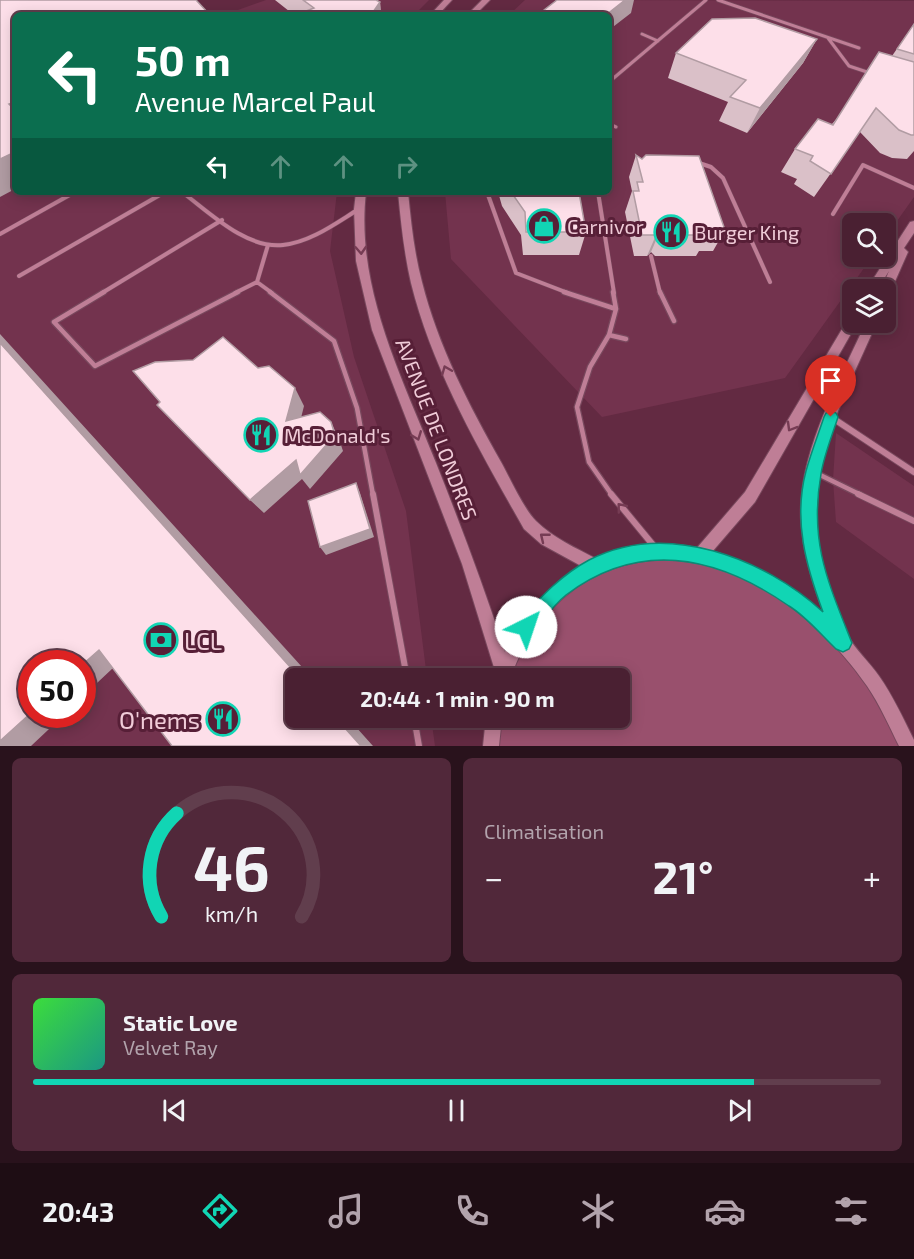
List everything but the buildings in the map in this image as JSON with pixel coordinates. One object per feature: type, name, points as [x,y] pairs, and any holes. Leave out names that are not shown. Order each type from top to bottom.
[{"type":"main road","points":[[437,12],[448,0]]},
{"type":"main road","points":[[474,12],[486,0]]},
{"type":"main road","name":"AVENUE DE LONDRES","points":[[361,195],[361,261],[378,330],[469,564],[501,668]]},
{"type":"main road","name":"AVENUE DE LONDRES","points":[[404,195],[405,227],[415,283],[431,334],[457,395],[529,524],[553,543],[595,566]]},
{"type":"main road","points":[[878,279],[914,226]]},
{"type":"main road","points":[[891,279],[914,226]]},
{"type":"main road","points":[[700,555],[750,497],[846,333]]},
{"type":"main road","points":[[843,643],[818,576],[810,547],[808,521],[813,472],[831,417],[867,333]]},
{"type":"main road","points":[[507,668],[526,627],[558,591],[595,566],[626,556],[658,551],[700,555],[750,572],[798,601],[843,643],[881,693],[908,746]]},
{"type":"main road","points":[[491,746],[493,728]]},
{"type":"street","points":[[831,417],[914,472]]},
{"type":"lane","points":[[612,79],[706,0]]},
{"type":"lane","points":[[718,0],[859,48]]},
{"type":"lane","points":[[743,9],[744,19]]},
{"type":"lane","points":[[642,34],[658,41]]},
{"type":"lane","points":[[828,38],[849,66],[871,73]]},
{"type":"lane","points":[[612,126],[616,128]]},
{"type":"lane","points":[[693,162],[704,162],[714,167],[723,178],[770,282]]},
{"type":"lane","points":[[833,214],[863,165],[914,188]]},
{"type":"lane","points":[[0,234],[70,195]]},
{"type":"lane","points":[[19,276],[160,195]]},
{"type":"lane","points":[[186,195],[258,244],[268,245],[292,243],[359,209]]},
{"type":"lane","points":[[488,195],[516,273],[616,309]]},
{"type":"lane","points":[[597,195],[616,309],[609,334],[590,366],[577,407],[589,462],[618,504],[658,551]]},
{"type":"lane","points":[[222,220],[54,322],[95,366],[257,282],[268,245]]},
{"type":"lane","points":[[651,256],[661,296],[674,321]]},
{"type":"lane","points":[[257,282],[334,341],[357,408],[405,668]]},
{"type":"lane","points":[[609,334],[626,339]]},
{"type":"lane","points":[[813,472],[914,521]]},
{"type":"lane","points":[[416,728],[419,746]]},
{"type":"shaded area","points":[[266,0],[429,0],[417,12],[232,12]]},
{"type":"shaded area","points":[[525,0],[914,1],[914,197],[896,222],[896,213],[842,213],[842,267],[865,267],[856,279],[842,279],[842,299],[785,378],[602,417],[451,259],[445,195],[612,195],[612,12],[512,12]]},
{"type":"shaded area","points":[[12,56],[12,195],[337,195],[330,251],[354,357],[406,511],[426,668],[285,668],[285,728],[433,728],[435,746],[0,746],[0,62]]},
{"type":"shaded area","points":[[836,433],[914,486],[914,579],[836,522],[833,480]]},
{"type":"shaded area","points":[[658,551],[749,572],[843,643],[908,746],[491,746],[493,728],[630,728],[630,668],[509,668],[558,591]]},
{"type":"place","name":"Carnivor","points":[[544,226]]},
{"type":"place","name":"Burger King","points":[[671,232]]},
{"type":"place","name":"McDonald's","points":[[261,435]]},
{"type":"place","name":"LCL","points":[[161,640]]},
{"type":"place","name":"O'nems","points":[[223,719]]},
{"type":"route","points":[[526,627],[558,591],[595,566],[626,556],[658,551],[700,555],[750,572],[798,601],[843,643],[818,576],[810,547],[808,521],[813,472],[831,417]]}]
